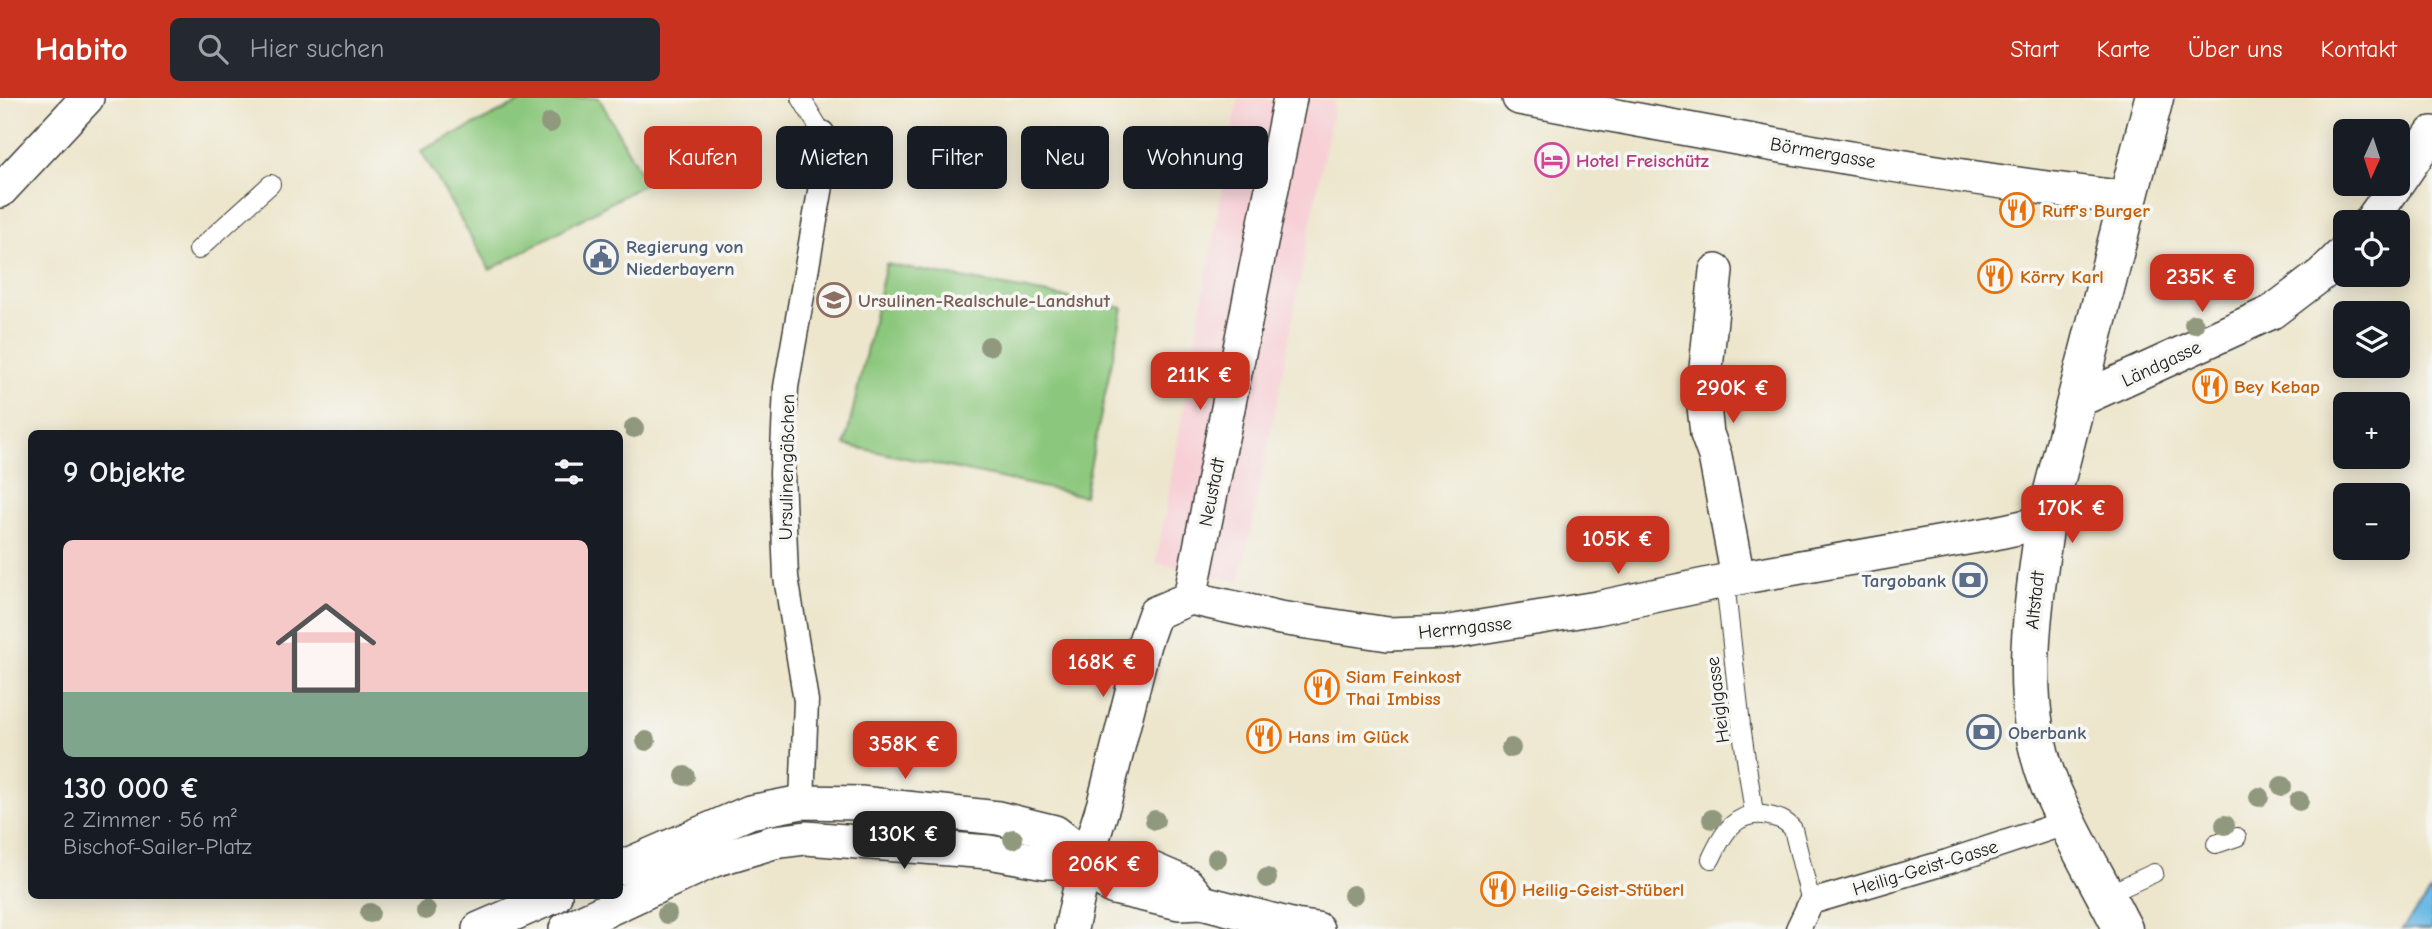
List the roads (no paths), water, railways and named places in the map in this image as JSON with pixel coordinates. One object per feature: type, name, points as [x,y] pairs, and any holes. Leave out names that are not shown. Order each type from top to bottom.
[{"type":"street","points":[[0,191],[87,98]]},
{"type":"street","name":"Neustadt","points":[[1190,597],[1290,98]]},
{"type":"street","name":"Börmergasse","points":[[1519,98],[1724,136],[1998,181],[2127,198]]},
{"type":"street","name":"Altstadt","points":[[2123,929],[2050,785],[2036,739],[2031,703],[2030,644],[2035,580],[2045,522],[2154,98]]},
{"type":"street","points":[[2410,164],[2432,133]]},
{"type":"street","name":"Ursulinengäßchen","points":[[802,802],[806,701],[786,577],[782,473],[786,387],[820,189]]},
{"type":"street","name":"Ländgasse","points":[[2077,401],[2273,312],[2333,263]]},
{"type":"street","points":[[1716,271],[1703,397],[1707,433],[1715,456],[1732,580]]},
{"type":"street","name":"Herrngasse","points":[[1190,597],[1280,618],[1388,634],[1449,632],[1597,608],[2045,522]]},
{"type":"street","points":[[1071,929],[1086,860],[1104,803],[1144,644],[1155,613],[1190,597]]},
{"type":"street","points":[[623,896],[708,846],[750,812],[802,802],[860,803],[998,818],[1055,832],[1086,860]]},
{"type":"street","name":"Heilig-Geist-Gasse","points":[[1811,902],[1947,862],[2068,822]]},
{"type":"street","points":[[623,867],[708,846],[806,838],[989,852],[1045,862],[1115,862],[1152,869],[1187,884],[1202,902],[1295,926],[1317,929]]},
{"type":"street","points":[[479,929],[548,899]]},
{"type":"street","points":[[566,929],[617,899]]},
{"type":"street","points":[[1798,929],[1811,902]]},
{"type":"lane","points":[[801,98],[818,126]]},
{"type":"lane","points":[[198,250],[271,184]]},
{"type":"lane","name":"Heiglgasse","points":[[1732,580],[1741,725],[1754,813]]},
{"type":"lane","points":[[1711,859],[1720,838],[1732,824],[1754,813],[1785,820],[1793,829],[1811,902]]},
{"type":"lane","points":[[2216,844],[2237,837]]},
{"type":"lane","points":[[2106,895],[2154,873]]},
{"type":"water","points":[[2432,891],[2432,929],[2402,929]]},
{"type":"place","name":"Hotel Freischütz","points":[[1552,160]]},
{"type":"place","name":"Ruff's Burger","points":[[2017,210]]},
{"type":"place","name":"Regierung von Niederbayern","points":[[601,257]]},
{"type":"place","name":"Körry Karl","points":[[1995,276]]},
{"type":"place","name":"Ursulinen-Realschule-Landshut","points":[[834,300]]},
{"type":"place","name":"Bey Kebap","points":[[2210,386]]},
{"type":"place","name":"Targobank","points":[[1970,580]]},
{"type":"place","name":"Siam Feinkost Thai Imbiss","points":[[1322,687]]},
{"type":"place","name":"Oberbank","points":[[1984,732]]},
{"type":"place","name":"Hans im Glück","points":[[1264,736]]},
{"type":"place","name":"Heilig-Geist-Stüberl","points":[[1498,889]]}]
